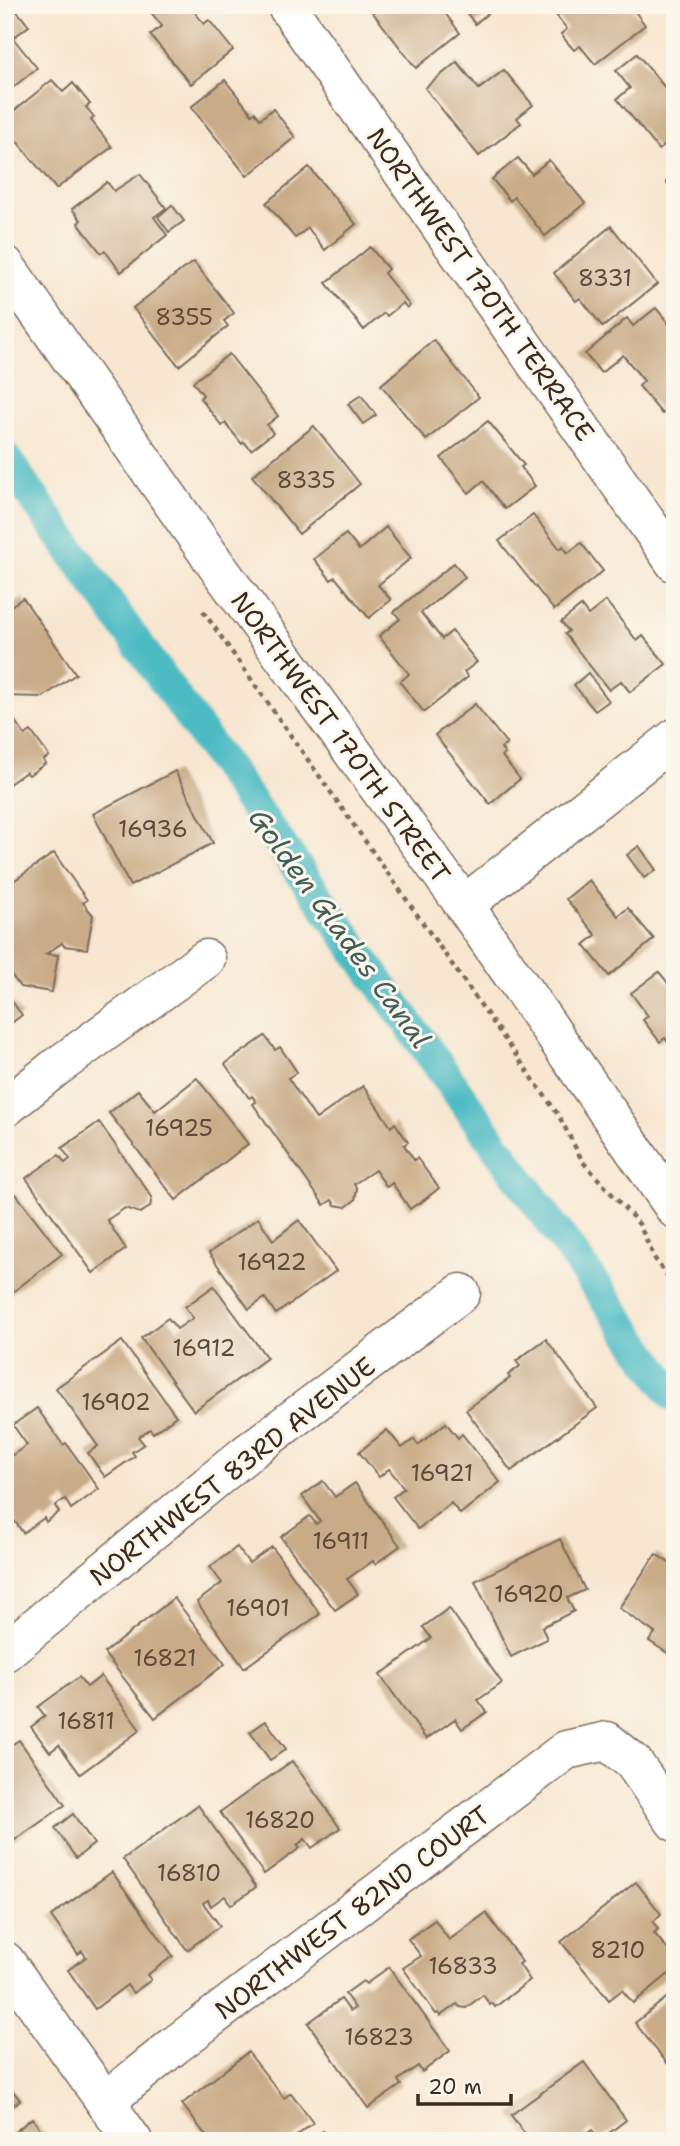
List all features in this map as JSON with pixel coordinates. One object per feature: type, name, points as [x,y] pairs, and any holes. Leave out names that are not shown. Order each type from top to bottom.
[{"type":"street","name":"NORTHWEST 170TH TERRACE","points":[[286,5],[675,563]]},
{"type":"street","name":"NORTHWEST 170TH STREET","points":[[5,265],[217,566],[464,905],[675,1209]]},
{"type":"street","points":[[464,905],[675,738]]},
{"type":"street","points":[[5,1108],[55,1068],[206,959]]},
{"type":"street","name":"NORTHWEST 83RD AVENUE","points":[[5,1652],[246,1454],[461,1293]]},
{"type":"street","name":"NORTHWEST 82ND COURT","points":[[106,2101],[174,2046],[566,1750],[607,1741],[633,1762],[675,1822]]},
{"type":"street","points":[[5,1961],[133,2141]]},
{"type":"path","points":[[197,602],[559,1116],[583,1162],[639,1224],[655,1259],[675,1286]]},
{"type":"building","points":[[147,5],[189,5],[204,24],[209,20],[233,50],[191,84],[150,35],[162,26]]},
{"type":"building","points":[[367,5],[439,5],[460,33],[416,68]]},
{"type":"building","points":[[461,5],[492,5],[494,8],[475,24]]},
{"type":"building","points":[[548,5],[630,5],[645,25],[595,64],[580,46],[574,50],[567,42],[561,34],[567,29]]},
{"type":"building","points":[[16,10],[29,26],[13,38],[37,68],[5,94],[5,19]]},
{"type":"building","points":[[637,54],[671,95],[675,92],[675,137],[659,150],[617,99],[630,88],[616,71]]},
{"type":"building","points":[[457,62],[479,89],[504,70],[533,105],[517,118],[521,123],[479,156],[425,88]]},
{"type":"building","points":[[52,80],[63,92],[73,83],[90,104],[86,107],[94,117],[91,120],[112,147],[56,189],[5,127],[5,118]]},
{"type":"building","points":[[225,80],[252,114],[255,112],[260,119],[273,109],[295,137],[247,176],[191,107]]},
{"type":"building","points":[[518,158],[532,174],[549,160],[585,203],[545,236],[514,197],[510,201],[492,179]]},
{"type":"building","points":[[309,167],[356,224],[325,250],[308,228],[295,238],[266,203]]},
{"type":"building","points":[[140,174],[166,208],[154,217],[167,235],[121,272],[105,251],[101,253],[78,223],[81,220],[72,209],[107,182],[114,191]]},
{"type":"building","points":[[675,175],[675,194],[666,182]]},
{"type":"building","points":[[172,205],[184,221],[169,232],[158,217]]},
{"type":"building","points":[[611,226],[657,284],[603,327],[580,298],[576,301],[554,273]]},
{"type":"building","points":[[370,247],[388,269],[384,273],[410,306],[407,308],[403,303],[387,316],[384,313],[364,330],[326,283]]},
{"type":"building","points":[[194,262],[234,313],[224,321],[228,326],[179,366],[133,308]]},
{"type":"building","points":[[656,308],[670,325],[675,327],[675,403],[662,414],[639,386],[644,381],[623,355],[601,373],[585,354],[627,318],[633,326]]},
{"type":"building","points":[[434,340],[479,397],[426,440],[381,385]]},
{"type":"building","points":[[229,354],[278,416],[267,425],[273,433],[251,450],[244,442],[242,444],[225,423],[222,426],[200,398],[203,395],[193,382]]},
{"type":"building","points":[[361,395],[376,415],[363,424],[348,404]]},
{"type":"building","points":[[488,421],[524,465],[521,467],[535,486],[505,509],[483,481],[469,493],[441,458]]},
{"type":"building","points":[[314,426],[360,484],[299,534],[252,476]]},
{"type":"building","points":[[533,515],[560,549],[563,546],[568,553],[581,543],[603,571],[554,610],[499,541]]},
{"type":"building","points":[[386,527],[411,558],[378,585],[391,600],[369,618],[335,577],[331,580],[314,559],[346,534],[359,550]]},
{"type":"building","points":[[454,563],[465,577],[421,613],[442,639],[452,631],[477,662],[464,672],[468,677],[424,712],[400,682],[409,674],[379,636],[400,619],[394,612]]},
{"type":"building","points":[[23,598],[76,674],[43,697],[5,696],[5,610]]},
{"type":"building","points":[[606,601],[637,641],[643,636],[666,664],[630,692],[621,681],[609,690],[565,634],[569,631],[561,622],[581,606],[588,615]]},
{"type":"building","points":[[588,673],[609,701],[595,711],[574,685]]},
{"type":"building","points":[[475,704],[507,744],[501,748],[505,754],[502,756],[520,779],[490,804],[435,735]]},
{"type":"building","points":[[11,716],[25,735],[31,731],[49,756],[43,760],[46,763],[29,775],[26,772],[5,787],[5,720]]},
{"type":"building","points":[[175,771],[213,843],[130,886],[93,814]]},
{"type":"building","points":[[639,846],[656,870],[644,878],[627,855]]},
{"type":"building","points":[[54,853],[87,900],[83,903],[93,915],[87,949],[64,946],[62,943],[46,954],[58,955],[52,992],[20,987],[5,966],[5,887]]},
{"type":"building","points":[[589,880],[618,916],[628,908],[654,939],[609,976],[584,945],[596,935],[566,899]]},
{"type":"building","points":[[659,972],[668,983],[672,979],[675,982],[675,1050],[665,1038],[660,1042],[643,1020],[648,1016],[631,993]]},
{"type":"building","points":[[5,992],[22,1015],[5,1028]]},
{"type":"building","points":[[265,1036],[275,1050],[280,1047],[297,1072],[288,1078],[316,1119],[363,1086],[391,1127],[395,1123],[408,1142],[404,1145],[414,1160],[417,1158],[439,1188],[410,1209],[392,1183],[387,1187],[375,1170],[354,1184],[357,1189],[355,1200],[346,1207],[335,1205],[332,1200],[324,1205],[253,1104],[256,1102],[252,1096],[249,1098],[225,1064]]},
{"type":"building","points":[[197,1078],[248,1144],[176,1200],[109,1113],[138,1090],[155,1111]]},
{"type":"building","points":[[99,1122],[152,1197],[150,1207],[140,1213],[125,1208],[107,1220],[126,1249],[93,1273],[26,1178],[59,1155],[65,1163],[70,1159],[62,1148]]},
{"type":"building","points":[[16,1194],[62,1254],[5,1298],[5,1203]]},
{"type":"building","points":[[258,1218],[273,1240],[299,1220],[336,1271],[276,1314],[265,1298],[249,1309],[209,1253]]},
{"type":"building","points":[[214,1286],[267,1358],[194,1411],[141,1338],[168,1318],[177,1329],[193,1318],[185,1307]]},
{"type":"building","points":[[546,1339],[597,1408],[511,1471],[466,1410],[510,1378],[508,1375],[520,1366],[516,1361]]},
{"type":"building","points":[[122,1341],[176,1416],[153,1433],[150,1429],[138,1437],[144,1444],[132,1452],[135,1456],[105,1477],[88,1453],[98,1446],[56,1388]]},
{"type":"building","points":[[37,1408],[99,1489],[71,1509],[65,1499],[55,1506],[59,1512],[46,1522],[44,1518],[23,1533],[5,1507],[5,1448],[11,1456],[27,1445],[13,1425]]},
{"type":"building","points":[[446,1423],[458,1438],[462,1434],[500,1482],[460,1514],[451,1503],[418,1529],[393,1497],[404,1488],[389,1469],[379,1477],[359,1452],[387,1430],[402,1448],[414,1439],[418,1445]]},
{"type":"building","points":[[323,1481],[335,1497],[355,1483],[400,1546],[347,1579],[358,1594],[335,1610],[281,1537],[310,1516],[316,1524],[320,1521],[302,1496]]},
{"type":"building","points":[[560,1539],[585,1590],[567,1598],[574,1611],[542,1627],[547,1639],[511,1657],[475,1581]]},
{"type":"building","points":[[237,1547],[249,1563],[272,1547],[320,1614],[244,1668],[197,1602],[222,1583],[210,1567]]},
{"type":"building","points":[[656,1554],[675,1567],[675,1658],[649,1641],[655,1633],[619,1608]]},
{"type":"building","points":[[174,1598],[225,1664],[155,1718],[104,1653]]},
{"type":"building","points":[[449,1608],[502,1683],[478,1700],[487,1712],[462,1729],[455,1719],[426,1739],[380,1675],[431,1638],[423,1627]]},
{"type":"building","points":[[101,1676],[140,1730],[80,1774],[59,1745],[50,1752],[31,1727],[45,1716],[38,1707],[79,1677],[87,1687]]},
{"type":"building","points":[[266,1721],[286,1749],[270,1760],[250,1732]]},
{"type":"building","points":[[19,1740],[65,1805],[5,1847],[5,1749]]},
{"type":"building","points":[[292,1761],[340,1828],[312,1848],[305,1839],[297,1845],[300,1848],[264,1874],[220,1812]]},
{"type":"building","points":[[198,1805],[256,1887],[231,1905],[225,1896],[211,1906],[208,1900],[203,1903],[220,1926],[187,1950],[123,1859]]},
{"type":"building","points":[[73,1814],[94,1844],[76,1858],[55,1828]]},
{"type":"building","points":[[112,1872],[173,1956],[147,1975],[151,1980],[133,1993],[127,1985],[95,2009],[68,1970],[86,1957],[82,1951],[78,1954],[51,1916]]},
{"type":"building","points":[[636,1882],[661,1914],[653,1922],[658,1929],[654,1933],[675,1958],[675,1969],[633,2003],[622,1990],[609,2000],[561,1942]]},
{"type":"building","points":[[486,1913],[522,1962],[519,1964],[530,1980],[495,2007],[492,2003],[490,2005],[483,1995],[466,2008],[457,2004],[440,2016],[403,1968],[421,1956],[408,1939],[435,1920],[449,1940]]},
{"type":"building","points":[[389,1967],[450,2051],[422,2072],[418,2066],[398,2080],[401,2085],[368,2108],[308,2023],[341,1999],[350,2011],[355,2008],[345,1994],[363,1981],[366,1984]]},
{"type":"building","points":[[675,1991],[675,2073],[635,2023]]},
{"type":"building","points":[[248,2052],[284,2098],[291,2093],[313,2123],[290,2141],[210,2141],[182,2104]]},
{"type":"building","points":[[584,2062],[626,2120],[600,2140],[592,2130],[585,2135],[590,2141],[530,2141],[511,2115]]},
{"type":"building","points":[[5,2081],[20,2100],[5,2112]]},
{"type":"building","points":[[32,2118],[49,2141],[5,2141],[5,2140]]},
{"type":"building","points":[[323,2131],[331,2141],[311,2141]]},
{"type":"waterway","name":"Golden Glades Canal","points":[[5,458],[675,1397]]}]
